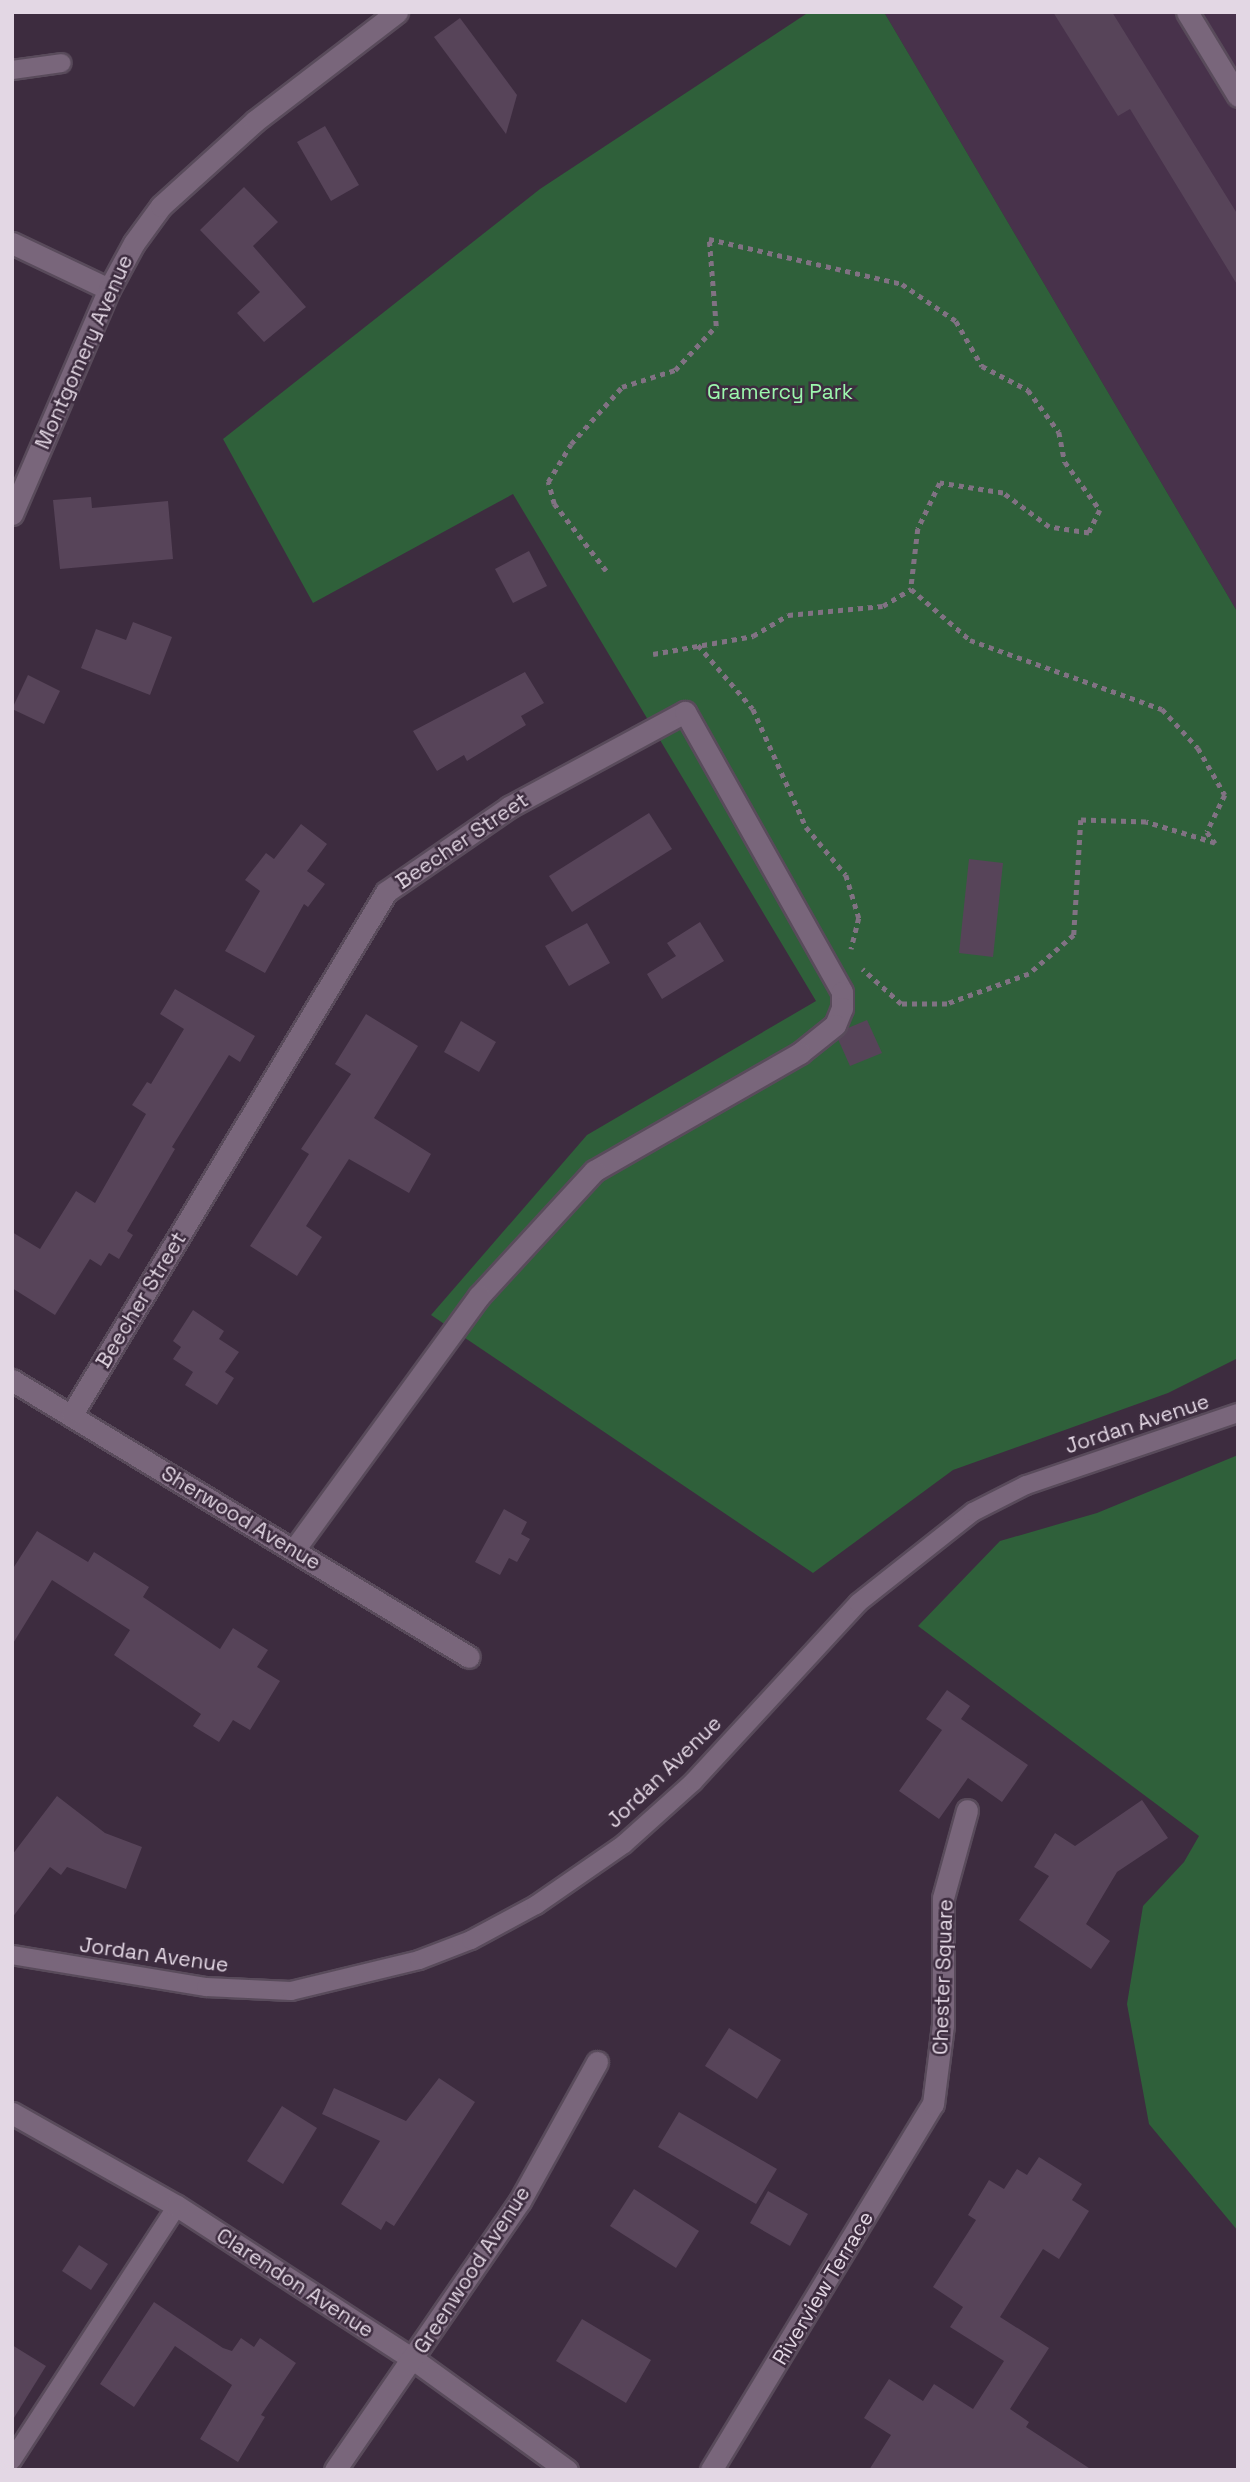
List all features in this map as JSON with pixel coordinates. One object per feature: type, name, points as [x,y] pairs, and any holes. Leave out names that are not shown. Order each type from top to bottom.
[{"type":"street","name":"Montgomery Avenue","points":[[12,514],[110,289],[134,243],[197,170],[397,12]]},
{"type":"street","points":[[1186,12],[1238,96]]},
{"type":"street","points":[[12,243],[110,289]]},
{"type":"street","name":"Beecher Street","points":[[72,1414],[386,891],[509,807],[685,712],[842,992],[842,1008],[835,1026],[800,1053],[594,1171],[479,1296],[294,1550]]},
{"type":"street","name":"Sherwood Avenue","points":[[12,1380],[469,1657]]},
{"type":"street","name":"Chester Square","points":[[933,2104],[943,2036],[943,1898],[967,1810]]},
{"type":"street","name":"Greenwood Avenue","points":[[335,2470],[520,2202],[597,2062]]},
{"type":"street","name":"Riverview Terrace","points":[[711,2470],[933,2104]]},
{"type":"street","name":"Clarendon Avenue","points":[[12,2113],[177,2207],[413,2359],[567,2470]]},
{"type":"lane","points":[[12,70],[62,63]]},
{"type":"lane","name":"Jordan Avenue","points":[[12,1955],[206,1987],[291,1991],[419,1960],[471,1940],[536,1905],[624,1844],[693,1782],[858,1603],[973,1512],[1026,1485],[1238,1413]]},
{"type":"lane","points":[[12,2460],[177,2207]]},
{"type":"path","points":[[606,571],[554,504],[548,482],[571,444],[622,387],[675,370],[716,326],[709,239],[902,284],[956,321],[982,366],[1028,390],[1059,432],[1065,462],[1100,510],[1088,533],[1049,527],[1003,493],[940,483],[918,529],[911,589]]},
{"type":"path","points":[[653,654],[753,636],[788,615],[883,606],[911,589]]},
{"type":"path","points":[[858,964],[901,1004],[947,1004],[1029,974],[1074,935],[1081,820],[1146,822],[1215,843],[1207,832],[1225,794],[1198,748],[1162,709],[970,640],[911,589]]},
{"type":"path","points":[[698,645],[753,709],[806,827],[846,875],[859,918],[849,956]]},
{"type":"shaded area","points":[[884,12],[1238,12],[1238,613]]},
{"type":"green space","name":"Gramercy Park","points":[[809,12],[884,12],[1238,613],[1238,1358],[1168,1393],[953,1470],[813,1573],[431,1315],[587,1135],[816,1001],[513,494],[313,603],[223,439],[540,189]]},
{"type":"green space","points":[[1238,1455],[1238,2231],[1149,2124],[1127,2004],[1143,1906],[1184,1862],[1199,1836],[918,1626],[1000,1541],[1097,1513]]},
{"type":"building","points":[[1053,12],[1112,12],[1238,215],[1238,286],[1130,109],[1118,116]]},
{"type":"building","points":[[460,18],[517,95],[506,134],[434,37]]},
{"type":"building","points":[[325,126],[359,185],[331,201],[297,142]]},
{"type":"building","points":[[244,187],[278,222],[253,246],[306,307],[264,342],[237,313],[260,292],[200,230]]},
{"type":"building","points":[[91,497],[92,508],[168,501],[173,559],[60,569],[53,500]]},
{"type":"building","points":[[529,551],[547,586],[513,603],[495,569]]},
{"type":"building","points":[[133,622],[172,637],[150,695],[81,668],[96,629],[126,640]]},
{"type":"building","points":[[525,672],[544,703],[521,716],[526,725],[467,761],[464,755],[437,771],[413,731]]},
{"type":"building","points":[[28,675],[60,691],[44,724],[12,709]]},
{"type":"building","points":[[649,813],[672,849],[572,912],[549,876]]},
{"type":"building","points":[[301,824],[327,844],[307,871],[325,884],[308,907],[304,904],[265,973],[225,951],[260,891],[245,880],[266,853],[274,859]]},
{"type":"building","points":[[969,859],[1003,863],[993,957],[959,953]]},
{"type":"building","points":[[700,922],[724,961],[662,999],[647,974],[676,956],[667,943]]},
{"type":"building","points":[[587,923],[610,963],[569,986],[545,946]]},
{"type":"building","points":[[175,989],[255,1036],[240,1062],[229,1055],[172,1147],[175,1149],[127,1231],[133,1235],[119,1259],[109,1253],[101,1266],[90,1259],[55,1315],[12,1288],[12,1232],[40,1249],[76,1191],[95,1203],[146,1114],[132,1105],[147,1082],[151,1084],[184,1029],[160,1014]]},
{"type":"building","points":[[366,1014],[418,1046],[374,1118],[431,1154],[409,1193],[349,1159],[306,1226],[322,1237],[297,1276],[250,1246],[309,1154],[301,1149],[351,1074],[335,1064]]},
{"type":"building","points":[[867,1020],[882,1053],[850,1066],[838,1039],[848,1028]]},
{"type":"building","points":[[461,1021],[496,1042],[479,1072],[444,1052]]},
{"type":"building","points":[[193,1310],[224,1331],[219,1339],[239,1352],[225,1372],[234,1378],[217,1405],[185,1385],[193,1372],[173,1359],[181,1347],[173,1341]]},
{"type":"building","points":[[504,1509],[527,1522],[521,1534],[530,1539],[517,1562],[509,1558],[500,1575],[475,1562]]},
{"type":"building","points":[[37,1531],[88,1562],[94,1552],[149,1587],[143,1597],[220,1649],[233,1628],[268,1650],[257,1667],[280,1681],[250,1730],[233,1720],[219,1742],[193,1726],[201,1714],[114,1655],[130,1630],[52,1580],[12,1645],[12,1570]]},
{"type":"building","points":[[947,1690],[970,1706],[961,1719],[1028,1765],[1002,1802],[968,1778],[939,1819],[899,1791],[942,1730],[926,1719]]},
{"type":"building","points":[[57,1796],[105,1833],[142,1847],[126,1889],[67,1867],[61,1875],[50,1867],[12,1918],[12,1855]]},
{"type":"building","points":[[1142,1800],[1168,1838],[1117,1872],[1086,1924],[1110,1941],[1091,1969],[1019,1920],[1049,1876],[1034,1867],[1055,1833],[1075,1846]]},
{"type":"building","points":[[729,2028],[781,2060],[757,2099],[705,2066]]},
{"type":"building","points":[[439,2078],[475,2102],[394,2226],[386,2221],[381,2230],[341,2204],[380,2141],[322,2114],[334,2088],[406,2121]]},
{"type":"building","points":[[282,2106],[317,2128],[283,2184],[247,2161]]},
{"type":"building","points":[[679,2112],[777,2169],[756,2204],[658,2147]]},
{"type":"building","points":[[1039,2157],[1082,2184],[1072,2200],[1089,2211],[1059,2259],[1043,2249],[1000,2317],[1049,2348],[1010,2409],[1029,2422],[1026,2427],[1092,2470],[869,2470],[891,2435],[864,2418],[889,2379],[923,2401],[934,2384],[973,2409],[1004,2361],[950,2327],[963,2307],[933,2287],[976,2220],[968,2215],[989,2180],[1004,2189],[1017,2169],[1027,2175]]},
{"type":"building","points":[[634,2189],[699,2231],[676,2268],[610,2226]]},
{"type":"building","points":[[768,2191],[808,2214],[790,2246],[750,2223]]},
{"type":"building","points":[[79,2245],[108,2264],[91,2290],[62,2271]]},
{"type":"building","points":[[154,2302],[223,2348],[232,2351],[241,2338],[254,2347],[260,2338],[296,2363],[261,2415],[265,2417],[238,2462],[200,2439],[232,2385],[175,2346],[134,2407],[100,2384]]},
{"type":"building","points":[[582,2319],[651,2360],[626,2403],[556,2361]]},
{"type":"building","points":[[12,2345],[46,2366],[12,2421]]}]
